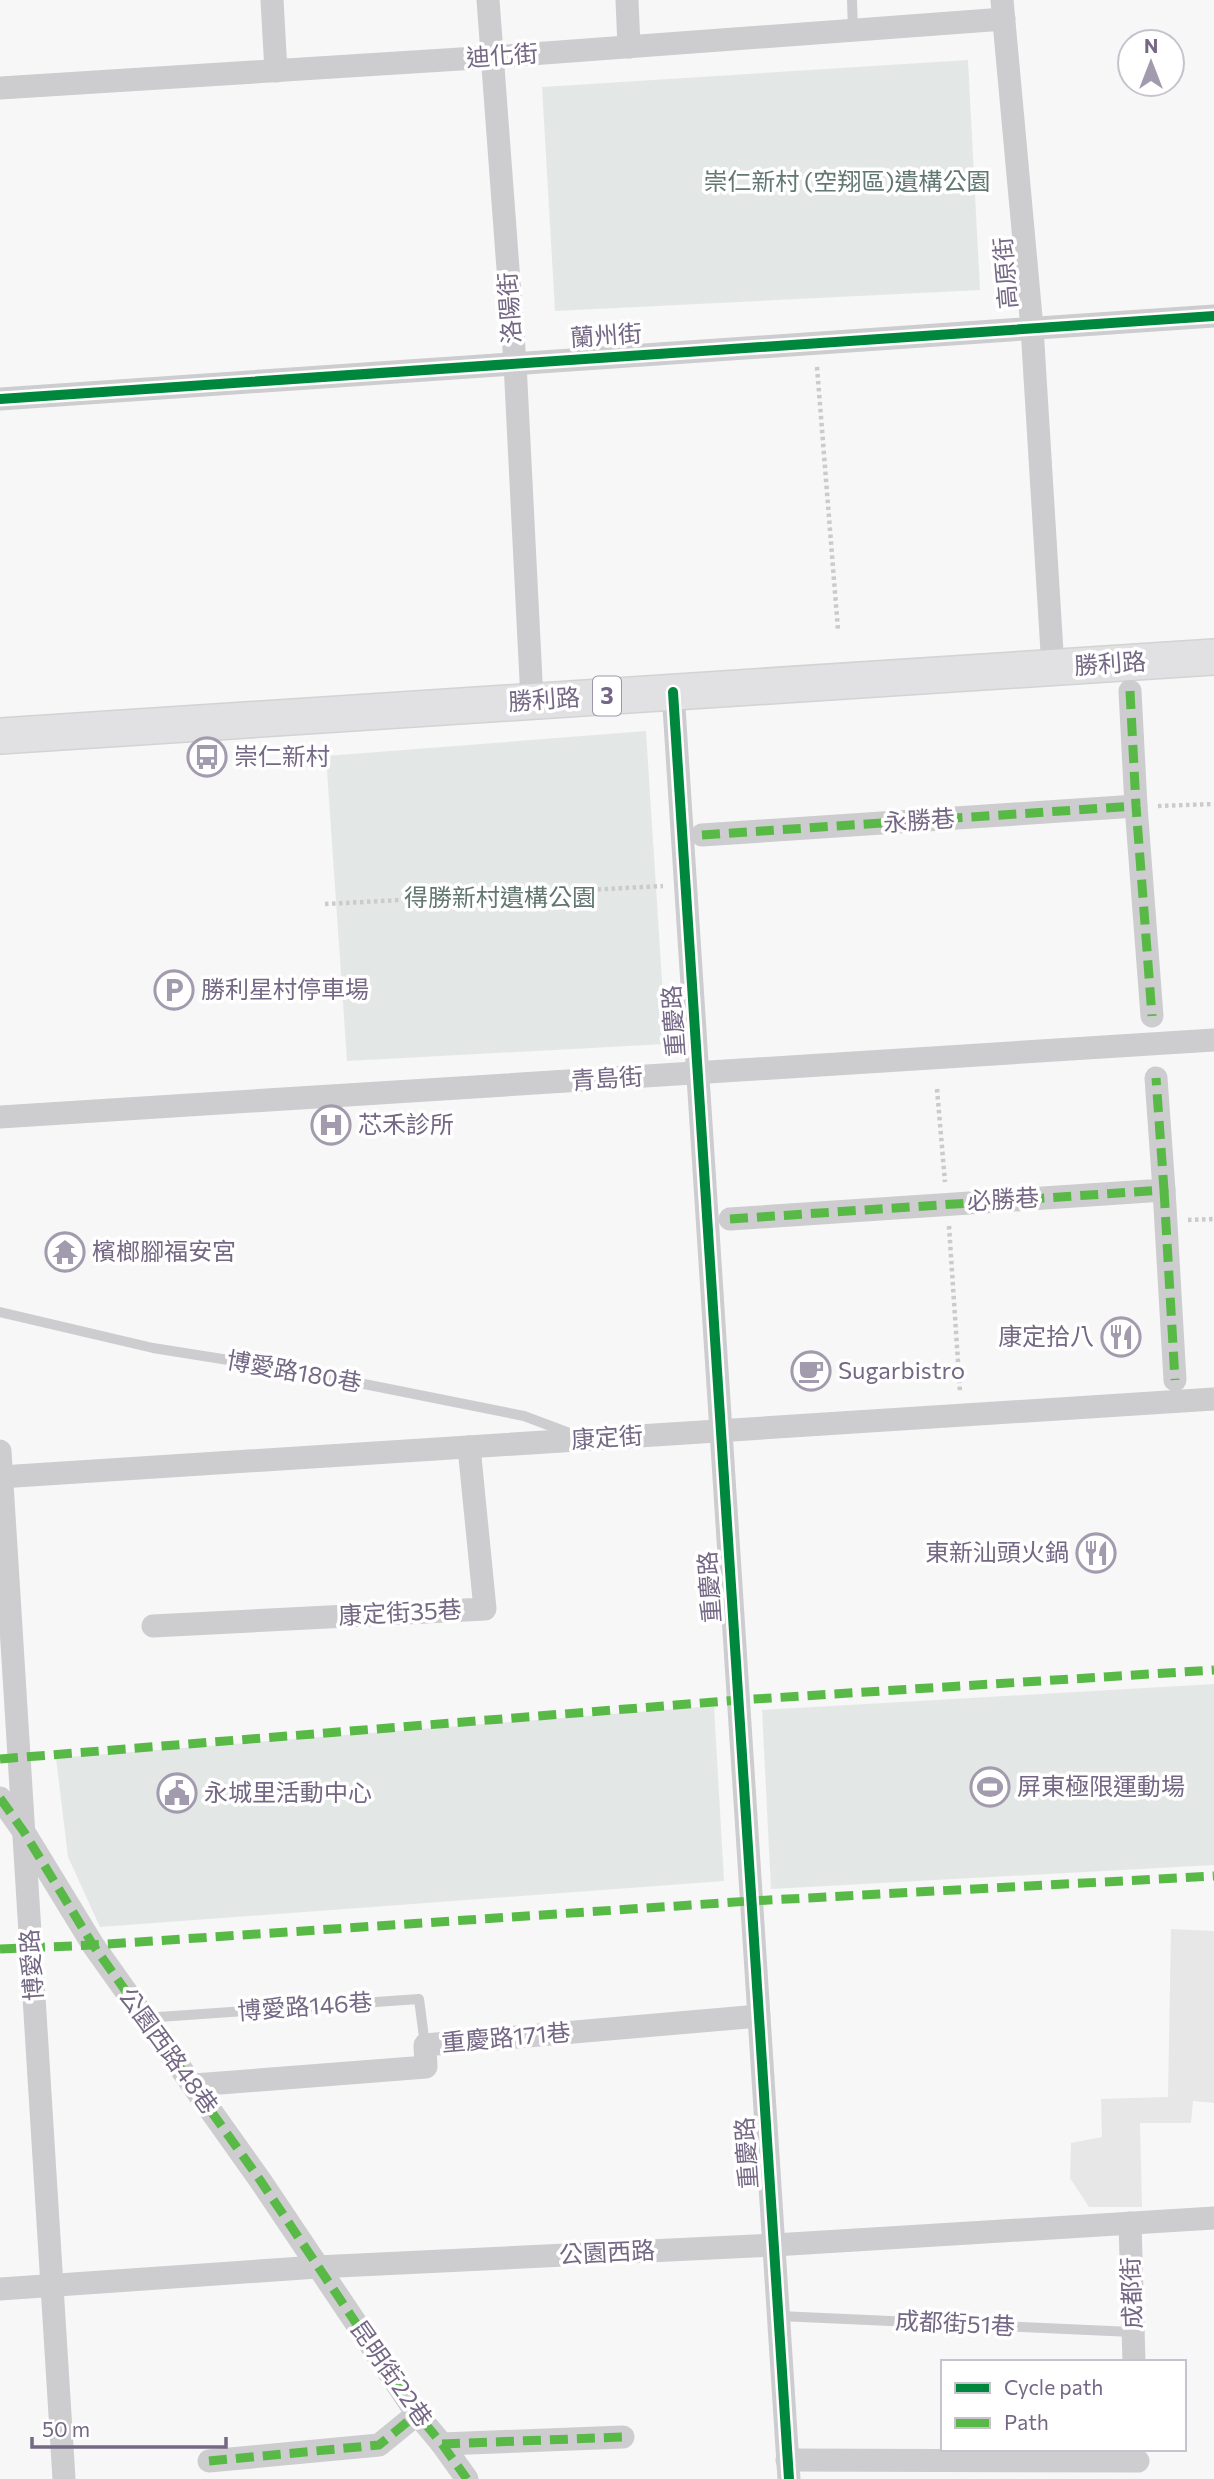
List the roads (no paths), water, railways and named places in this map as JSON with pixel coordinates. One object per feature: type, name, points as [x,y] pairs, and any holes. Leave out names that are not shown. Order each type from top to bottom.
[{"type":"main road","name":"勝利路","points":[[0,736],[1214,657]]},
{"type":"street","points":[[272,0],[276,71]]},
{"type":"street","name":"洛陽街","points":[[488,0],[514,363],[532,700]]},
{"type":"street","points":[[627,0],[629,47]]},
{"type":"street","name":"迪化街","points":[[0,88],[492,57],[853,30],[1003,9]]},
{"type":"street","name":"高原街","points":[[1003,9],[1032,328],[1053,668]]},
{"type":"street","name":"蘭州街","points":[[0,399],[1214,316]]},
{"type":"street","points":[[1130,691],[1152,1016]]},
{"type":"street","name":"重慶路","points":[[673,692],[788,2470]]},
{"type":"street","name":"永勝巷","points":[[702,835],[1136,806]]},
{"type":"street","name":"青島街","points":[[0,1117],[1214,1040]]},
{"type":"street","points":[[1156,1078],[1175,1380]]},
{"type":"street","name":"必勝巷","points":[[730,1219],[1164,1190]]},
{"type":"street","name":"康定街","points":[[1,1477],[1214,1399]]},
{"type":"street","name":"康定街35巷","points":[[153,1626],[485,1609],[469,1447]]},
{"type":"street","name":"博愛路","points":[[0,1451],[64,2479]]},
{"type":"street","name":"公園西路48巷","points":[[0,1798],[24,1832],[93,1945],[194,2085],[317,2267]]},
{"type":"street","name":"重慶路171巷","points":[[194,2085],[426,2067],[425,2045],[759,2016]]},
{"type":"street","name":"公園西路","points":[[0,2289],[317,2267],[774,2245],[1214,2218]]},
{"type":"street","name":"成都街","points":[[1130,2223],[1134,2360]]},
{"type":"street","name":"昆明街22巷","points":[[317,2267],[417,2414],[467,2479]]},
{"type":"street","points":[[209,2461],[379,2445],[417,2414]]},
{"type":"street","points":[[442,2444],[623,2437]]},
{"type":"street","points":[[788,2470],[1138,2463]]},
{"type":"lane","points":[[852,0],[853,30]]},
{"type":"lane","name":"博愛路180巷","points":[[0,1312],[153,1348],[304,1372],[524,1416],[586,1439]]},
{"type":"lane","name":"博愛路146巷","points":[[144,2018],[419,1999],[425,2045]]},
{"type":"lane","name":"成都街51巷","points":[[778,2316],[1132,2332]]},
{"type":"place","name":"崇仁新村","points":[[207,757]]},
{"type":"place","name":"勝利星村停車場","points":[[174,990]]},
{"type":"place","name":"芯禾診所","points":[[331,1125]]},
{"type":"place","name":"檳榔腳福安宮","points":[[65,1252]]},
{"type":"place","name":"康定拾八","points":[[1121,1337]]},
{"type":"place","name":"Sugarbistro","points":[[811,1371]]},
{"type":"place","name":"東新汕頭火鍋","points":[[1096,1553]]},
{"type":"place","name":"屏東極限運動場","points":[[990,1787]]},
{"type":"place","name":"永城里活動中心","points":[[177,1793]]},
{"type":"park label","name":"崇仁新村 (空翔區)遺構公園","points":[[847,182]]},
{"type":"park label","name":"得勝新村遺構公園","points":[[500,898]]}]
